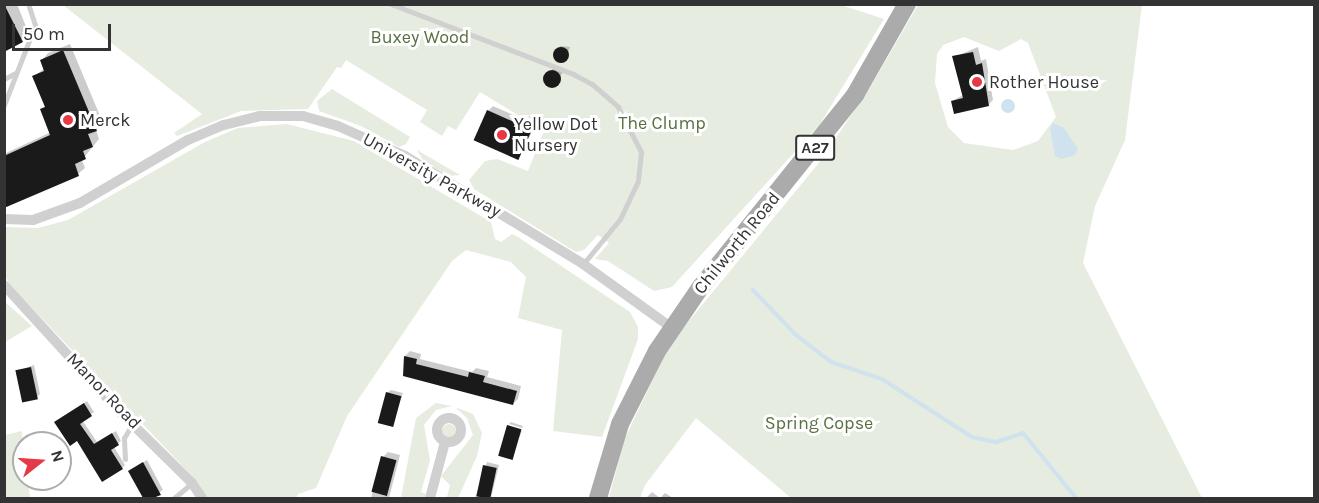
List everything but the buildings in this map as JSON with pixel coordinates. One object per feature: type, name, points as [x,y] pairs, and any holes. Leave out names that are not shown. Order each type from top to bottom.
[{"type":"main road","name":"Chilworth Road","points":[[598,498],[610,453],[632,398],[672,328],[743,233],[848,105],[907,4]]},
{"type":"street","name":"University Parkway","points":[[4,219],[33,220],[61,211],[188,140],[242,119],[286,114],[338,126],[405,156],[583,264],[672,328]]},
{"type":"street","name":"Manor Road","points":[[5,285],[192,483],[202,498]]},
{"type":"street","points":[[430,498],[445,442]]},
{"type":"lane","points":[[4,105],[35,25],[28,4]]},
{"type":"lane","points":[[391,4],[573,74],[592,84],[618,107],[641,152],[638,181],[620,219],[583,264]]},
{"type":"lane","points":[[4,79],[17,72]]},
{"type":"lane","points":[[125,459],[124,438],[133,423]]},
{"type":"lane","points":[[174,498],[192,483]]},
{"type":"green space","name":"The Clump","points":[[838,4],[884,19],[820,124],[672,287],[654,291],[608,261],[595,259],[609,243],[598,235],[584,250],[576,252],[474,189],[469,180],[485,161],[497,159],[528,171],[544,131],[480,92],[456,130],[448,126],[442,136],[420,122],[427,110],[346,60],[341,68],[337,67],[308,109],[241,111],[177,136],[174,133],[202,114],[63,5]]},
{"type":"green space","name":"Spring Copse","points":[[918,5],[1142,5],[1125,140],[1095,206],[1083,263],[1202,498],[791,498],[696,418],[645,485],[640,498],[609,498],[624,440],[670,344],[818,164],[871,86]],"holes":[[[964,37],[999,51],[1021,39],[1028,43],[1056,117],[1038,141],[1013,150],[964,143],[948,127],[935,83],[937,54],[943,45]]]},
{"type":"green space","points":[[332,89],[410,137],[406,144],[399,147],[361,126],[319,111],[317,101]]},
{"type":"green space","points":[[287,124],[354,141],[491,222],[495,239],[501,242],[512,234],[518,237],[630,312],[638,327],[638,339],[602,437],[553,431],[562,330],[518,318],[526,277],[511,262],[466,250],[452,261],[347,416],[316,488],[298,494],[296,498],[208,498],[196,480],[9,284],[5,275],[4,227],[38,228],[68,220],[205,142],[238,128]]},
{"type":"green space","points":[[417,150],[460,175],[448,176],[424,162]]},
{"type":"green space","points":[[4,301],[32,326],[5,342],[4,342]]},
{"type":"green space","points":[[436,403],[452,406],[436,410],[424,425],[430,460],[421,492],[426,494],[424,498],[401,498],[416,418]]},
{"type":"green space","points":[[455,407],[473,414],[482,433],[477,456],[458,498],[447,497],[450,485],[441,476],[473,435],[467,418]]},
{"type":"green space","points":[[446,424],[452,424],[456,431],[452,438],[446,438],[442,434],[442,428]]},
{"type":"green space","points":[[12,433],[12,491],[29,491],[30,498],[5,498],[5,435]]},
{"type":"water","points":[[1005,99],[1011,99],[1015,106],[1011,113],[1005,113],[1001,109],[1001,103]]},
{"type":"water","points":[[1053,123],[1064,128],[1078,149],[1075,155],[1061,159],[1055,156],[1050,128]]},
{"type":"waterway","points":[[753,290],[796,335],[831,362],[882,379],[972,437],[996,442],[1023,433],[1076,498]]},
{"type":"place","name":"Rother House","points":[[977,82]]},
{"type":"place","name":"Merck","points":[[68,120]]},
{"type":"place","name":"Yellow Dot Nursery","points":[[502,135]]},
{"type":"park label","name":"Buxey Wood","points":[[420,37]]}]
